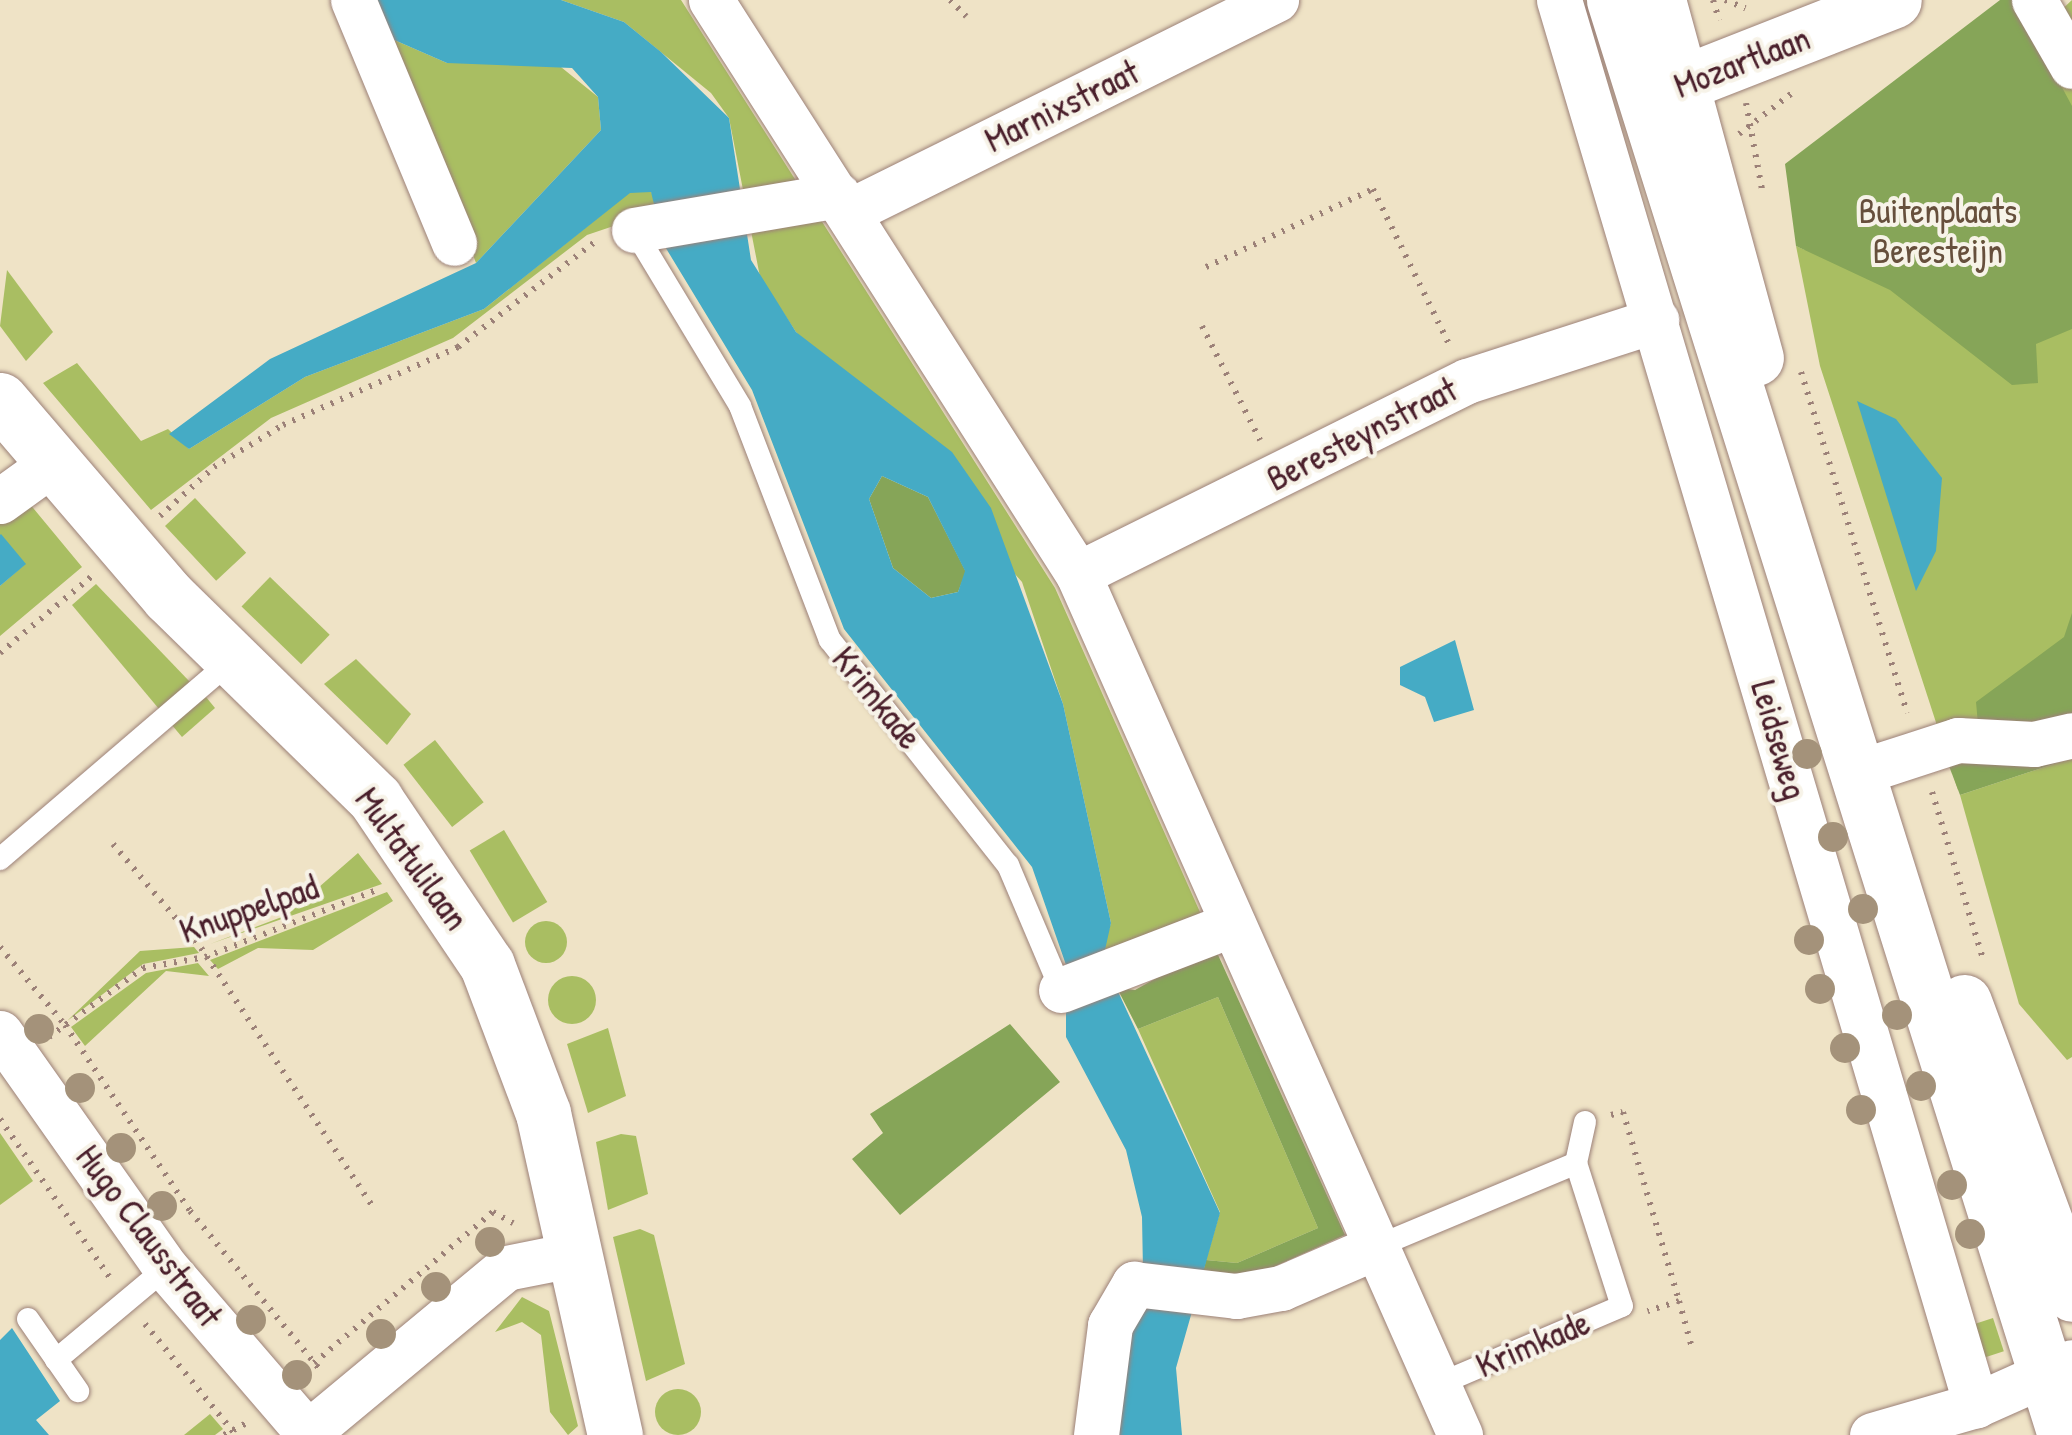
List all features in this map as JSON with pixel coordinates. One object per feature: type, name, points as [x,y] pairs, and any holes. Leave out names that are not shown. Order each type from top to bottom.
[{"type":"main road","name":"Leidseweg","points":[[1614,0],[1663,92],[1762,380],[1901,758],[2072,1294]]},
{"type":"main road","name":"Leidseweg","points":[[1658,0],[1663,92],[2060,1369],[2066,1435]]},
{"type":"main road","name":"Mozartlaan","points":[[1663,92],[1734,68],[1894,0]]},
{"type":"main road","name":"Multatulilaan","points":[[0,400],[50,465],[124,548],[375,799],[428,872],[487,965],[543,1113],[571,1255],[615,1435]]},
{"type":"street","points":[[353,0],[454,243]]},
{"type":"street","name":"Krimkade","points":[[712,0],[1078,574],[1460,1435]]},
{"type":"street","name":"Marnixstraat","points":[[843,204],[1276,0]]},
{"type":"street","name":"Leidseweg","points":[[1558,0],[1976,1406]]},
{"type":"street","points":[[2034,0],[2072,66]]},
{"type":"street","points":[[648,227],[750,210],[843,204]]},
{"type":"street","name":"Beresteynstraat","points":[[1078,574],[1467,381],[1656,320]]},
{"type":"street","points":[[0,501],[50,465]]},
{"type":"street","points":[[1901,758],[1958,740],[2034,744],[2072,734]]},
{"type":"street","name":"Krimkade","points":[[1061,990],[1129,969],[1232,924]]},
{"type":"street","name":"Hugo Clausstraat","points":[[10,1045],[166,1268],[307,1434]]},
{"type":"street","points":[[1096,1435],[1117,1302],[1134,1284],[1170,1288],[1280,1288],[1378,1246]]},
{"type":"street","points":[[307,1434],[506,1268],[571,1255]]},
{"type":"street","points":[[1872,1435],[1976,1406],[2060,1369]]},
{"type":"lane","name":"Krimkade","points":[[648,227],[740,406],[830,640],[1008,865],[1061,990]]},
{"type":"lane","points":[[0,858],[232,660]]},
{"type":"lane","points":[[1378,1246],[1576,1162],[1585,1122]]},
{"type":"lane","name":"Krimkade","points":[[1438,1384],[1622,1306],[1576,1162]]},
{"type":"lane","points":[[56,1360],[166,1268]]},
{"type":"lane","points":[[28,1320],[78,1390]]},
{"type":"path","points":[[950,0],[966,16]]},
{"type":"path","points":[[1714,0],[1734,68],[1765,206]]},
{"type":"path","points":[[1206,267],[1374,189],[1467,381]]},
{"type":"path","points":[[0,653],[214,467],[283,425],[458,347],[594,242],[648,227]]},
{"type":"path","points":[[1202,326],[1278,477]]},
{"type":"path","points":[[1799,366],[1901,758],[1986,968]]},
{"type":"path","points":[[113,844],[205,958],[373,1207]]},
{"type":"path","name":"Knuppelpad","points":[[10,1045],[66,1025],[144,968],[205,958],[428,872]]},
{"type":"path","points":[[0,947],[66,1025],[190,1211],[347,1401]]},
{"type":"path","points":[[1585,1122],[1623,1112],[1692,1348]]},
{"type":"path","points":[[1622,1306],[1642,1313],[1679,1300]]},
{"type":"green space","points":[[561,0],[681,0],[1055,588],[1204,921],[1102,950],[1111,923],[1063,704],[1022,582],[796,332],[760,277],[729,118],[711,93],[624,22]]},
{"type":"green space","points":[[2000,0],[2015,0],[2072,106],[2072,329],[2036,344],[2038,383],[2012,385],[1890,290],[1796,246],[1785,164]]},
{"type":"green space","name":"Buitenplaats Beresteijn","points":[[2072,0],[2072,749],[1958,790],[1820,366],[1796,246],[1805,250]]},
{"type":"green space","points":[[392,39],[447,63],[556,63],[598,97],[601,130],[476,263]]},
{"type":"green space","points":[[630,192],[651,192],[661,210],[587,235],[453,338],[271,418],[151,510],[43,383],[77,363],[141,441],[168,429],[189,449],[305,377],[484,309]]},
{"type":"green space","points":[[7,270],[53,332],[26,361],[0,326]]},
{"type":"green space","points":[[882,476],[928,497],[966,572],[958,592],[931,598],[893,568],[869,499]]},
{"type":"green space","points":[[24,497],[82,567],[0,636],[0,586],[25,564],[0,535],[0,515]]},
{"type":"green space","points":[[195,498],[246,553],[216,581],[165,526]]},
{"type":"green space","points":[[270,577],[330,635],[301,664],[242,606]]},
{"type":"green space","points":[[96,584],[190,682],[159,709],[72,605]]},
{"type":"green space","points":[[2072,613],[2072,720],[1978,724],[1976,702],[2064,637]]},
{"type":"green space","points":[[356,659],[411,714],[387,745],[324,684]]},
{"type":"green space","points":[[206,697],[215,708],[182,737],[171,724]]},
{"type":"green space","points":[[435,740],[484,802],[452,827],[403,765]]},
{"type":"green space","points":[[2072,746],[2072,758],[1960,795],[1949,766]]},
{"type":"green space","points":[[2072,758],[2072,1057],[2067,1060],[2019,1004],[1960,795]]},
{"type":"green space","points":[[504,830],[547,902],[513,923],[470,851]]},
{"type":"green space","points":[[358,853],[382,884],[210,944],[287,915]]},
{"type":"green space","points":[[387,892],[393,901],[313,950],[258,948],[218,969],[210,960]]},
{"type":"green space","points":[[546,921],[561,927],[567,942],[561,957],[546,963],[531,957],[525,942],[531,927]]},
{"type":"green space","points":[[1214,946],[1345,1235],[1258,1274],[1202,1276],[1206,1260],[1237,1263],[1318,1228],[1218,997],[1138,1029],[1117,988],[1135,990]]},
{"type":"green space","points":[[194,947],[199,953],[143,964],[67,1021],[140,951]]},
{"type":"green space","points":[[198,963],[209,976],[166,971],[85,1046],[71,1027],[146,973]]},
{"type":"green space","points":[[572,976],[589,983],[596,1000],[589,1017],[572,1024],[555,1017],[548,1000],[555,983]]},
{"type":"green space","points":[[1218,997],[1318,1228],[1237,1263],[1206,1260],[1220,1212],[1138,1029]]},
{"type":"green space","points":[[1010,1024],[1060,1082],[900,1215],[852,1159],[883,1133],[870,1114]]},
{"type":"green space","points":[[608,1028],[626,1096],[588,1113],[567,1044]]},
{"type":"green space","points":[[0,1133],[33,1181],[0,1205]]},
{"type":"green space","points":[[621,1134],[636,1136],[648,1194],[608,1210],[596,1142]]},
{"type":"green space","points":[[640,1229],[654,1235],[685,1364],[646,1381],[613,1237]]},
{"type":"green space","points":[[522,1297],[549,1311],[578,1426],[568,1435],[550,1412],[541,1335],[522,1322],[495,1332]]},
{"type":"green space","points":[[1993,1318],[2004,1351],[1980,1359],[1969,1326]]},
{"type":"green space","points":[[678,1389],[694,1396],[701,1412],[694,1428],[678,1435],[662,1428],[655,1412],[662,1396]]},
{"type":"green space","points":[[210,1414],[223,1429],[215,1435],[184,1435]]},
{"type":"water","points":[[373,0],[561,0],[624,22],[729,118],[751,260],[796,332],[952,452],[991,508],[1063,704],[1111,923],[1103,959],[1220,1213],[1176,1368],[1182,1435],[1112,1435],[1143,1271],[1142,1217],[1126,1150],[1066,1037],[1066,965],[1032,867],[844,629],[752,390],[664,245],[651,192],[630,193],[484,309],[305,377],[189,449],[169,434],[270,359],[476,263],[601,130],[598,97],[572,68],[447,63],[392,39]],"holes":[[[882,476],[928,497],[965,571],[958,592],[931,598],[893,568],[869,499]]]},
{"type":"water","points":[[1857,401],[1896,419],[1942,478],[1936,551],[1916,591]]},
{"type":"water","points":[[0,535],[26,564],[0,586]]},
{"type":"water","points":[[1455,640],[1474,710],[1434,722],[1425,697],[1400,685],[1400,667]]},
{"type":"water","points":[[12,1328],[60,1401],[36,1420],[49,1435],[0,1435],[0,1340]]}]
